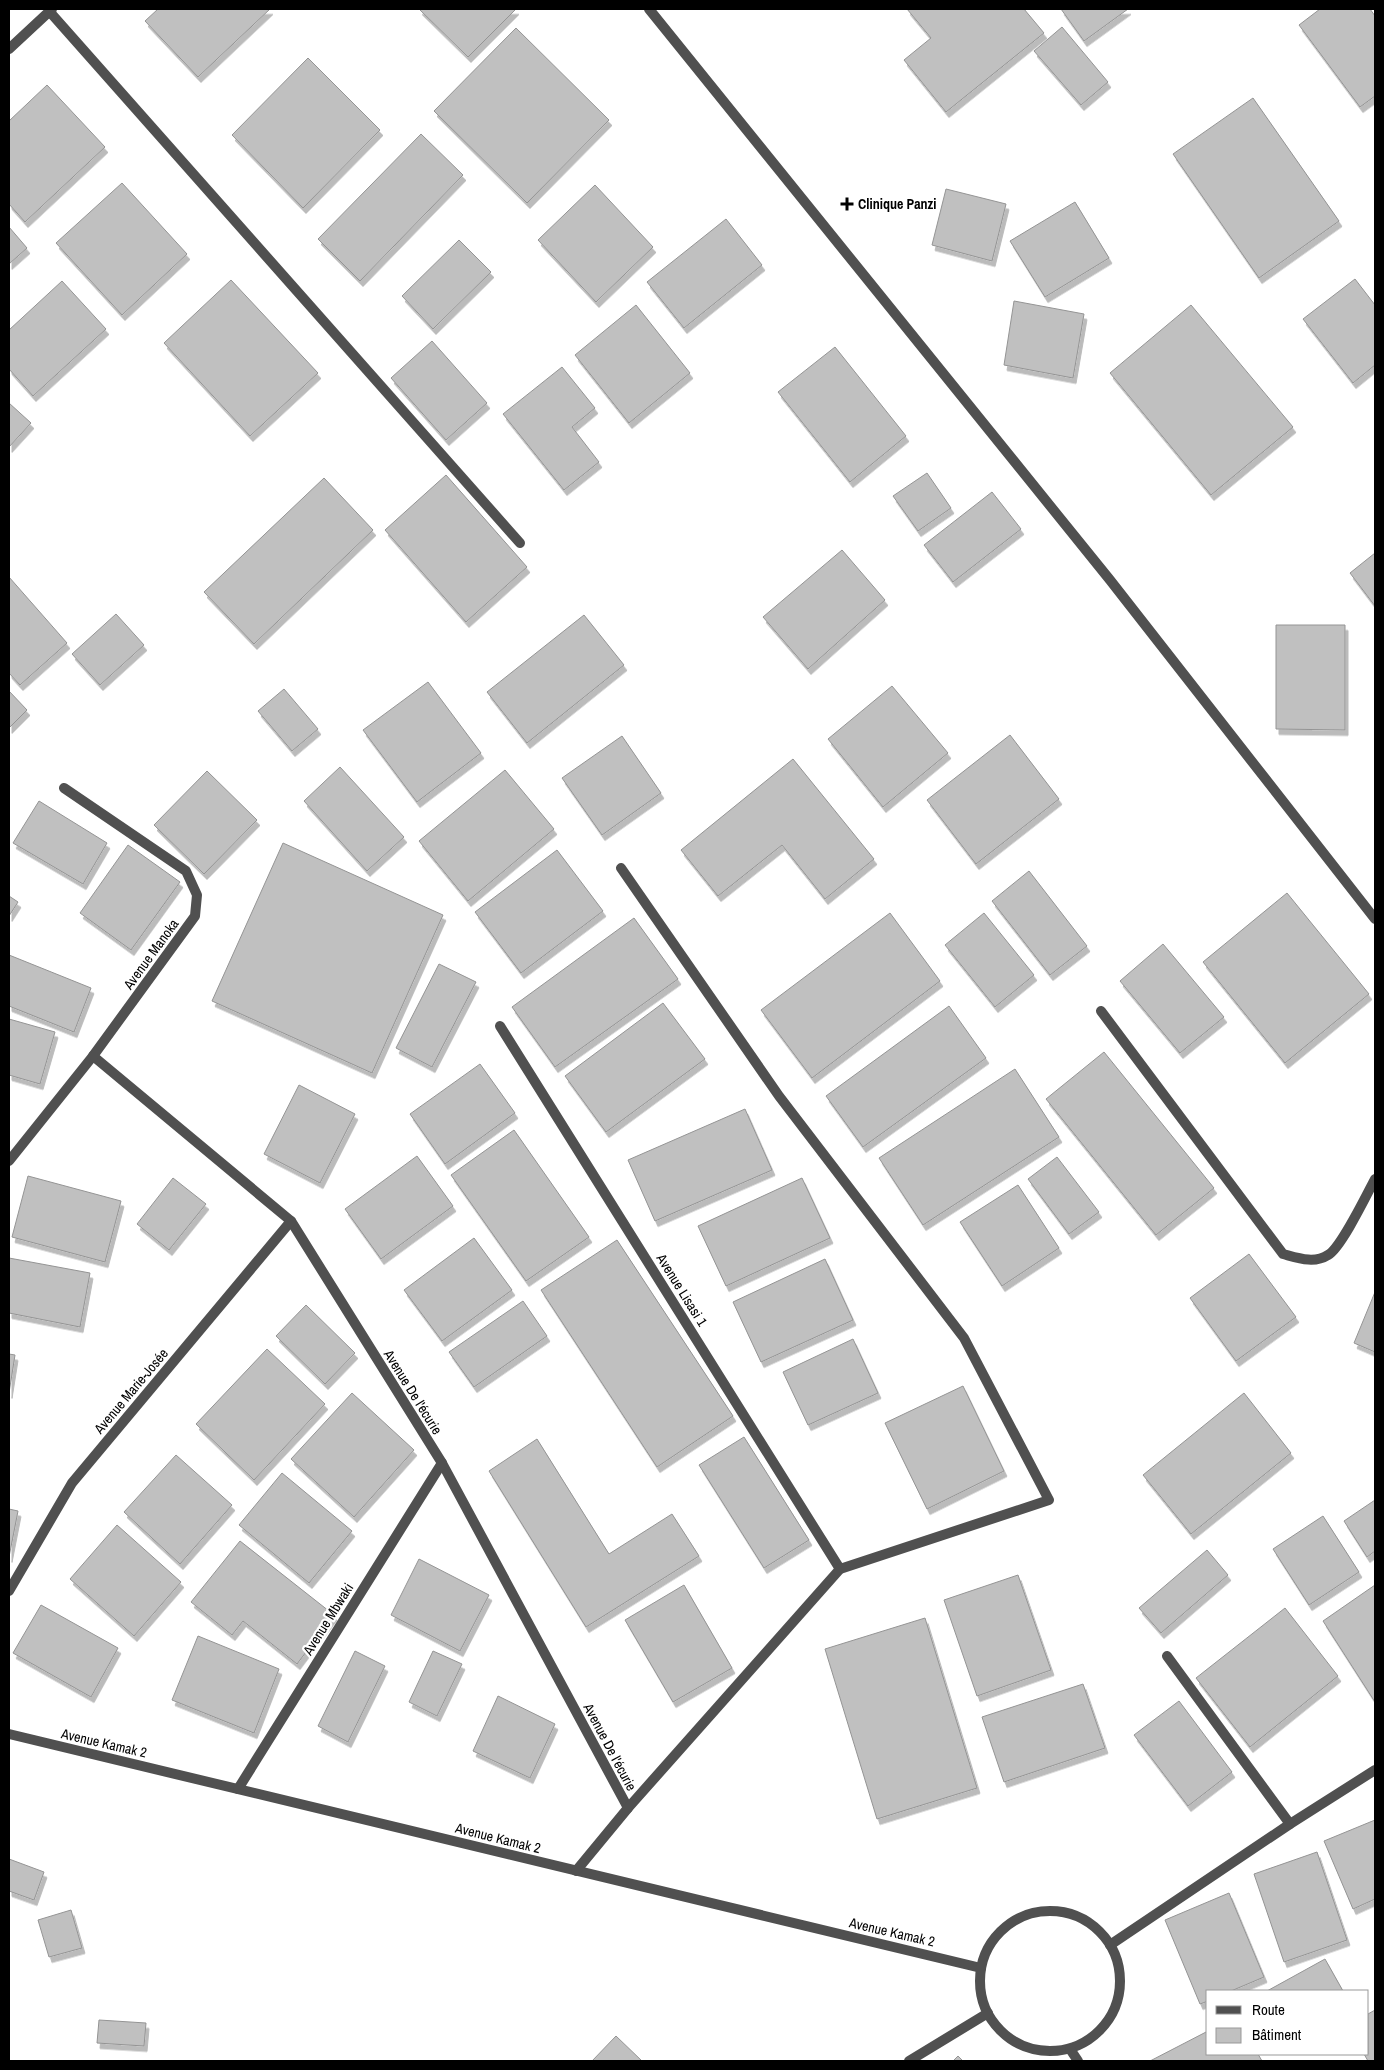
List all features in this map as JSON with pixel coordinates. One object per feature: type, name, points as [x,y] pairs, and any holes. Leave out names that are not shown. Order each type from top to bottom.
[{"type":"street","points":[[649,9],[1110,580],[1375,919]]},
{"type":"street","points":[[9,49],[50,10],[520,543]]},
{"type":"street","name":"Avenue Manoka","points":[[9,1162],[93,1056],[195,916],[197,895],[186,871],[64,788]]},
{"type":"street","points":[[576,1871],[628,1808],[840,1569],[1049,1500],[964,1338],[779,1096],[621,868]]},
{"type":"street","points":[[1101,1010],[1283,1254],[1306,1261],[1329,1255],[1343,1235],[1375,1179]]},
{"type":"street","name":"Avenue Lisasi 1","points":[[500,1026],[840,1569]]},
{"type":"street","name":"Avenue De l'écurie","points":[[93,1056],[291,1221],[442,1464],[628,1808]]},
{"type":"street","name":"Avenue Marie-Josée","points":[[9,1591],[72,1483],[291,1221]]},
{"type":"street","name":"Avenue Mbwaki","points":[[238,1789],[442,1464]]},
{"type":"street","points":[[1167,1656],[1290,1824]]},
{"type":"street","name":"Avenue Kamak 2","points":[[9,1734],[981,1968]]},
{"type":"street","points":[[1110,1946],[1290,1824],[1375,1770]]},
{"type":"street","points":[[1059,1911],[1079,1917],[1097,1929],[1110,1946],[1119,1970],[1119,1995],[1110,2018],[1093,2037],[1070,2049],[1051,2051],[1032,2049],[1014,2041],[999,2030],[988,2013],[981,1991],[981,1968],[988,1948],[1001,1931],[1018,1918],[1038,1912],[1059,1911]]},
{"type":"street","points":[[909,2061],[988,2013]]},
{"type":"street","points":[[1070,2049],[1078,2061]]},
{"type":"building","points":[[158,9],[270,9],[198,77],[145,21]]},
{"type":"building","points":[[419,9],[516,9],[468,57]]},
{"type":"building","points":[[907,9],[1024,9],[1044,33],[946,112],[904,60],[931,38]]},
{"type":"building","points":[[1061,9],[1128,9],[1084,41]]},
{"type":"building","points":[[1320,9],[1370,9],[1375,16],[1375,96],[1360,107],[1299,25]]},
{"type":"building","points":[[1062,27],[1108,82],[1081,105],[1034,51]]},
{"type":"building","points":[[516,28],[609,120],[527,203],[434,111]]},
{"type":"building","points":[[308,58],[380,130],[303,208],[232,135]]},
{"type":"building","points":[[47,85],[105,147],[25,222],[9,204],[9,121]]},
{"type":"building","points":[[1253,98],[1339,221],[1259,278],[1173,154]]},
{"type":"building","points":[[421,134],[463,175],[360,281],[318,239]]},
{"type":"building","points":[[122,183],[187,254],[122,315],[56,243]]},
{"type":"building","points":[[595,185],[653,247],[596,302],[538,240]]},
{"type":"building","points":[[946,189],[1006,204],[992,261],[932,245]]},
{"type":"building","points":[[1075,202],[1109,258],[1045,297],[1010,241]]},
{"type":"building","points":[[726,219],[762,265],[684,328],[647,282]]},
{"type":"building","points":[[9,227],[27,248],[9,264]]},
{"type":"building","points":[[459,240],[491,272],[433,329],[402,296]]},
{"type":"building","points":[[1355,279],[1375,305],[1375,365],[1353,383],[1303,319]]},
{"type":"building","points":[[231,280],[318,373],[250,436],[164,343]]},
{"type":"building","points":[[62,281],[106,329],[33,396],[9,369],[9,330]]},
{"type":"building","points":[[1014,301],[1084,314],[1073,378],[1004,365]]},
{"type":"building","points":[[636,305],[690,373],[629,423],[575,355]]},
{"type":"building","points":[[1191,305],[1293,427],[1211,495],[1110,373]]},
{"type":"building","points":[[432,341],[487,403],[446,440],[391,378]]},
{"type":"building","points":[[835,347],[906,436],[850,482],[778,392]]},
{"type":"building","points":[[562,367],[595,408],[572,427],[599,462],[564,490],[503,414]]},
{"type":"building","points":[[9,403],[31,423],[9,447]]},
{"type":"building","points":[[927,473],[951,508],[918,531],[893,496]]},
{"type":"building","points":[[446,475],[527,567],[466,622],[385,530]]},
{"type":"building","points":[[324,478],[373,530],[254,644],[204,592]]},
{"type":"building","points":[[992,492],[1021,529],[953,582],[924,545]]},
{"type":"building","points":[[842,550],[885,600],[808,669],[763,617]]},
{"type":"building","points":[[1375,553],[1375,606],[1350,573]]},
{"type":"building","points":[[9,577],[67,643],[20,685],[9,673]]},
{"type":"building","points":[[116,614],[144,645],[100,685],[72,654]]},
{"type":"building","points":[[584,615],[624,665],[527,743],[487,692]]},
{"type":"building","points":[[1276,625],[1345,625],[1345,730],[1276,729]]},
{"type":"building","points":[[428,682],[481,753],[417,802],[363,730]]},
{"type":"building","points":[[892,686],[948,753],[883,807],[828,739]]},
{"type":"building","points":[[284,689],[318,729],[292,751],[258,711]]},
{"type":"building","points":[[9,691],[27,710],[9,728]]},
{"type":"building","points":[[1010,735],[1059,799],[976,864],[927,800]]},
{"type":"building","points":[[622,736],[661,793],[602,835],[562,778]]},
{"type":"building","points":[[793,759],[874,859],[825,899],[782,845],[718,896],[681,850]]},
{"type":"building","points":[[340,767],[404,837],[367,871],[304,801]]},
{"type":"building","points":[[505,770],[554,829],[468,901],[419,841]]},
{"type":"building","points":[[207,771],[257,820],[204,874],[154,825]]},
{"type":"building","points":[[39,801],[107,843],[83,884],[13,843]]},
{"type":"building","points":[[283,843],[443,915],[372,1073],[212,1001]]},
{"type":"building","points":[[128,845],[180,882],[131,950],[80,913]]},
{"type":"building","points":[[557,850],[603,911],[521,973],[475,912]]},
{"type":"building","points":[[1029,871],[1087,946],[1050,975],[992,901]]},
{"type":"building","points":[[1287,893],[1369,994],[1285,1063],[1203,962]]},
{"type":"building","points":[[9,896],[18,902],[9,916]]},
{"type":"building","points":[[890,913],[940,981],[812,1078],[761,1010]]},
{"type":"building","points":[[984,913],[1034,975],[995,1007],[945,945]]},
{"type":"building","points":[[634,918],[678,979],[555,1067],[512,1007]]},
{"type":"building","points":[[1163,944],[1224,1017],[1180,1053],[1120,981]]},
{"type":"building","points":[[9,955],[91,988],[74,1032],[9,1006]]},
{"type":"building","points":[[439,964],[476,982],[432,1067],[396,1048]]},
{"type":"building","points":[[663,1003],[705,1059],[606,1132],[565,1076]]},
{"type":"building","points":[[949,1006],[986,1058],[863,1147],[826,1096]]},
{"type":"building","points":[[9,1019],[55,1032],[40,1084],[9,1075]]},
{"type":"building","points":[[1104,1052],[1214,1188],[1156,1235],[1046,1099]]},
{"type":"building","points":[[480,1064],[515,1113],[445,1164],[410,1114]]},
{"type":"building","points":[[1015,1069],[1059,1137],[923,1225],[879,1158]]},
{"type":"building","points":[[299,1085],[355,1114],[320,1183],[264,1154]]},
{"type":"building","points":[[745,1109],[772,1170],[655,1221],[628,1160]]},
{"type":"building","points":[[514,1130],[589,1237],[526,1281],[451,1175]]},
{"type":"building","points":[[417,1156],[453,1206],[381,1259],[345,1209]]},
{"type":"building","points":[[1057,1157],[1099,1212],[1069,1234],[1028,1179]]},
{"type":"building","points":[[28,1176],[121,1201],[105,1262],[12,1237]]},
{"type":"building","points":[[173,1178],[206,1204],[169,1250],[137,1224]]},
{"type":"building","points":[[802,1178],[830,1238],[726,1286],[698,1226]]},
{"type":"building","points":[[1018,1185],[1059,1248],[1002,1286],[960,1222]]},
{"type":"building","points":[[474,1238],[512,1290],[442,1341],[404,1290]]},
{"type":"building","points":[[617,1240],[733,1416],[657,1467],[541,1290]]},
{"type":"building","points":[[1249,1254],[1296,1317],[1236,1361],[1190,1298]]},
{"type":"building","points":[[9,1258],[90,1273],[80,1327],[9,1313]]},
{"type":"building","points":[[825,1259],[853,1320],[761,1362],[733,1302]]},
{"type":"building","points":[[1375,1292],[1375,1352],[1354,1343]]},
{"type":"building","points":[[523,1301],[547,1336],[474,1387],[449,1352]]},
{"type":"building","points":[[306,1305],[355,1353],[325,1384],[276,1336]]},
{"type":"building","points":[[853,1339],[878,1393],[808,1425],[783,1372]]},
{"type":"building","points":[[267,1349],[325,1404],[254,1480],[196,1424]]},
{"type":"building","points":[[9,1354],[15,1355],[9,1393]]},
{"type":"building","points":[[963,1386],[1004,1471],[927,1509],[885,1423]]},
{"type":"building","points":[[352,1393],[414,1450],[354,1517],[291,1459]]},
{"type":"building","points":[[1244,1393],[1291,1453],[1191,1534],[1143,1475]]},
{"type":"building","points":[[744,1437],[809,1540],[764,1568],[699,1465]]},
{"type":"building","points":[[537,1439],[609,1554],[672,1514],[699,1556],[586,1627],[489,1471]]},
{"type":"building","points":[[176,1455],[232,1505],[180,1564],[124,1512]]},
{"type":"building","points":[[282,1473],[352,1531],[309,1583],[239,1525]]},
{"type":"building","points":[[1375,1500],[1375,1551],[1367,1557],[1344,1521]]},
{"type":"building","points":[[9,1509],[18,1511],[9,1557]]},
{"type":"building","points":[[1323,1516],[1359,1572],[1309,1605],[1273,1549]]},
{"type":"building","points":[[117,1525],[181,1582],[134,1636],[70,1579]]},
{"type":"building","points":[[240,1541],[334,1615],[297,1664],[243,1621],[232,1635],[191,1602]]},
{"type":"building","points":[[1207,1550],[1228,1575],[1161,1633],[1139,1608]]},
{"type":"building","points":[[419,1559],[489,1595],[460,1651],[391,1615]]},
{"type":"building","points":[[1018,1575],[1051,1670],[977,1696],[944,1600]]},
{"type":"building","points":[[684,1585],[732,1668],[673,1702],[625,1620]]},
{"type":"building","points":[[1375,1585],[1375,1702],[1323,1621]]},
{"type":"building","points":[[41,1605],[118,1648],[91,1697],[13,1653]]},
{"type":"building","points":[[1285,1608],[1338,1676],[1250,1747],[1196,1678]]},
{"type":"building","points":[[925,1618],[977,1788],[877,1819],[825,1649]]},
{"type":"building","points":[[198,1636],[279,1669],[254,1733],[172,1700]]},
{"type":"building","points":[[355,1651],[385,1666],[348,1742],[318,1726]]},
{"type":"building","points":[[433,1651],[462,1664],[437,1716],[409,1702]]},
{"type":"building","points":[[1083,1684],[1105,1748],[1004,1782],[982,1717]]},
{"type":"building","points":[[498,1696],[555,1724],[530,1778],[473,1751]]},
{"type":"building","points":[[1179,1701],[1232,1772],[1188,1806],[1134,1735]]},
{"type":"building","points":[[1375,1820],[1375,1899],[1353,1909],[1324,1841]]},
{"type":"building","points":[[1317,1852],[1347,1940],[1284,1962],[1254,1874]]},
{"type":"building","points":[[9,1859],[44,1872],[34,1900],[9,1891]]},
{"type":"building","points":[[1229,1893],[1264,1977],[1233,1990],[1206,1990],[1206,2002],[1200,2004],[1165,1920]]},
{"type":"building","points":[[71,1910],[82,1948],[49,1957],[38,1920]]},
{"type":"building","points":[[1325,1959],[1342,1990],[1269,1990]]},
{"type":"building","points":[[1375,2010],[1375,2061],[1368,2061],[1365,2055],[1369,2055],[1369,2013]]},
{"type":"building","points":[[99,2020],[146,2023],[144,2046],[97,2043]]},
{"type":"building","points":[[1206,2032],[1206,2055],[1259,2055],[1262,2061],[1150,2061]]},
{"type":"building","points":[[616,2036],[642,2061],[592,2061]]},
{"type":"building","points":[[958,2056],[963,2061],[953,2061]]},
{"type":"place","name":"Clinique Panzi","points":[[847,204]]}]
